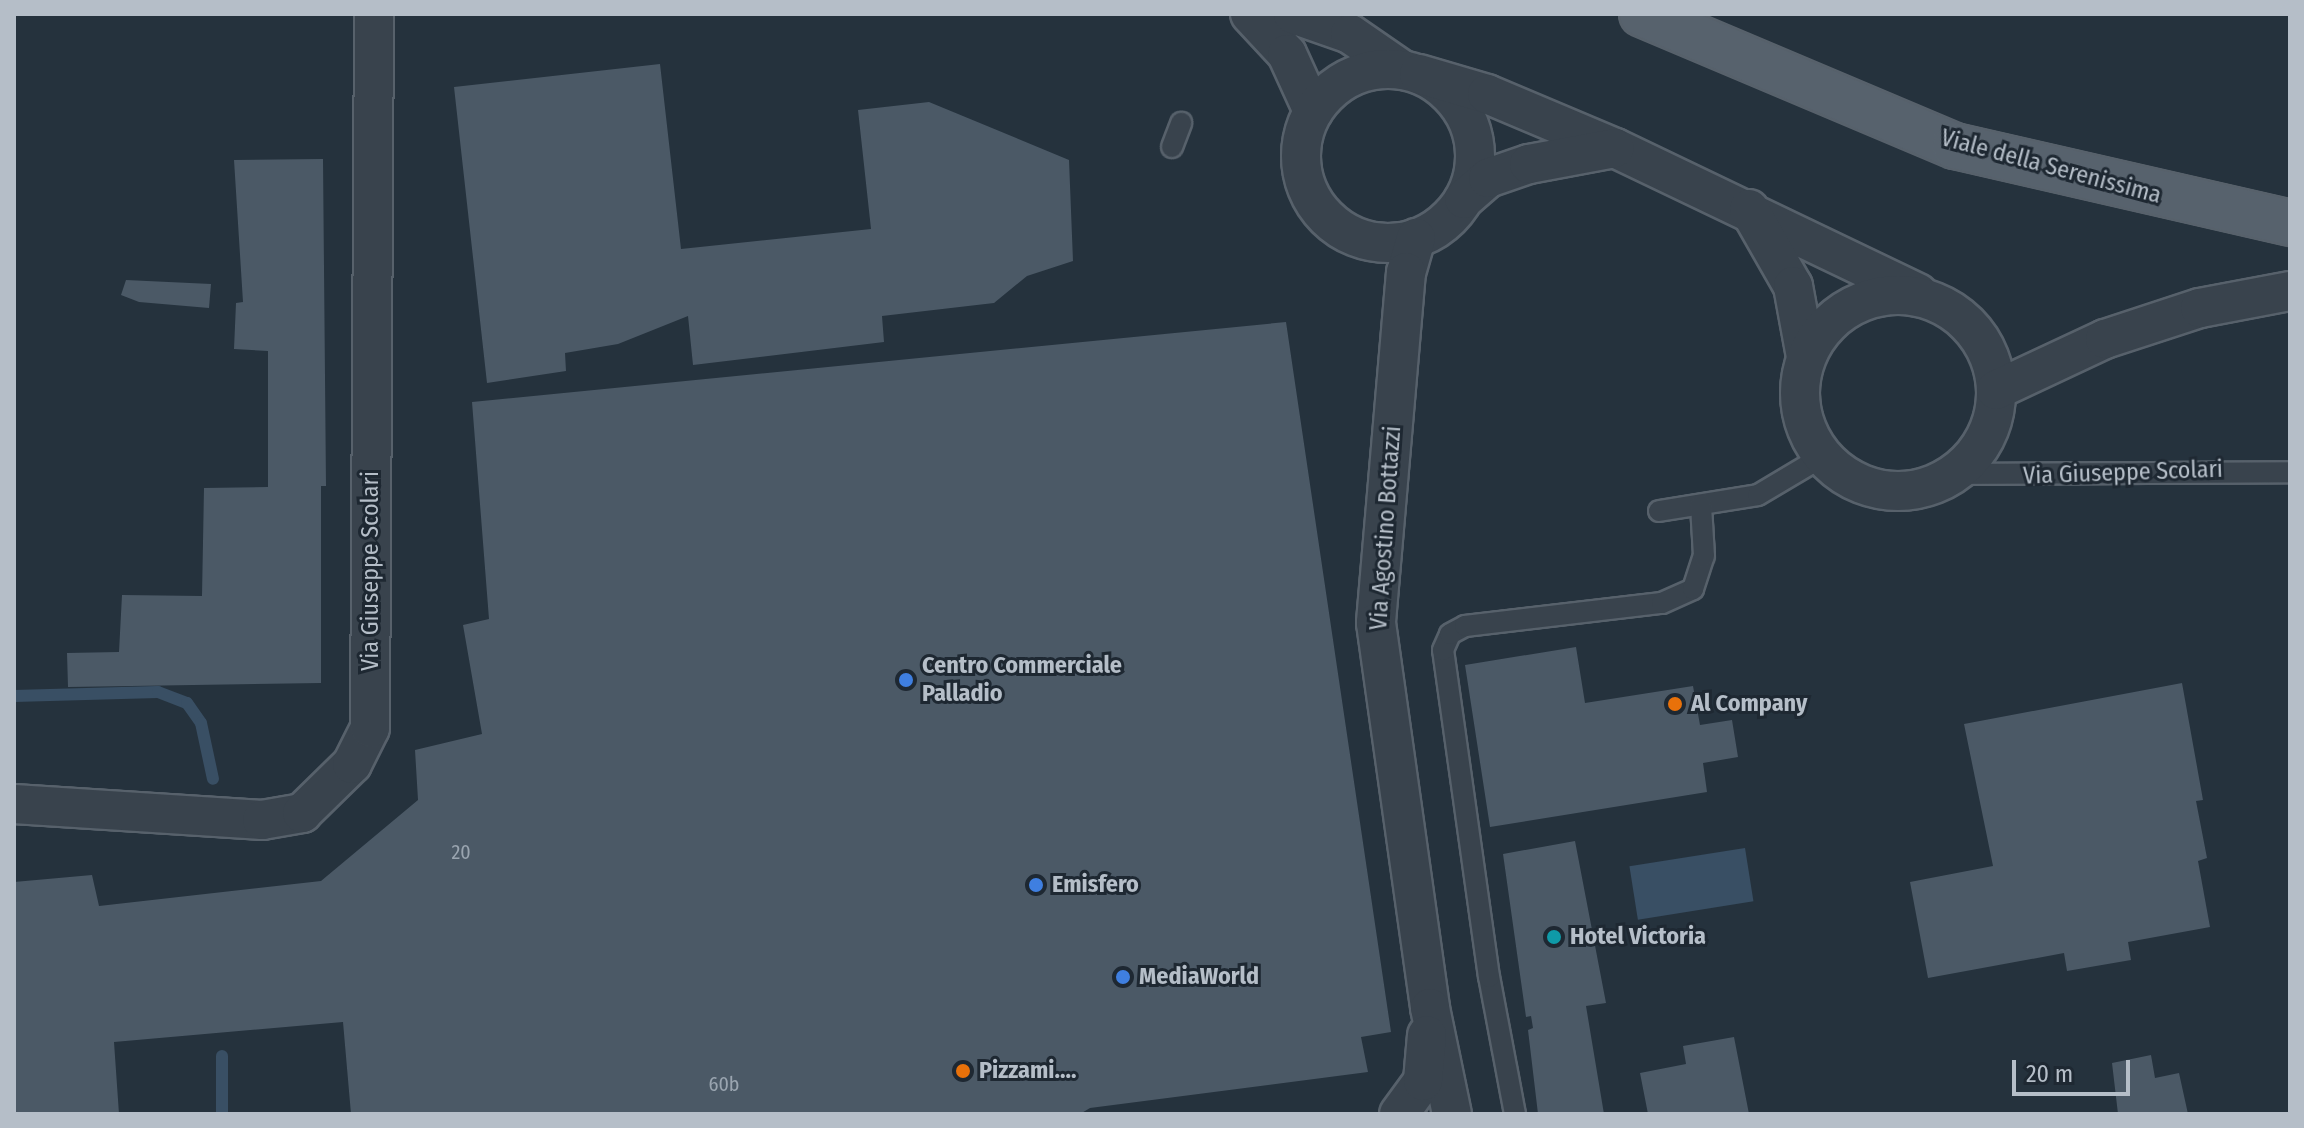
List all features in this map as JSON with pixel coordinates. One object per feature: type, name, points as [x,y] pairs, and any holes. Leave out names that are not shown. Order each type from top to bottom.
[{"type":"main road","name":"Viale della Serenissima","points":[[1642,14],[1955,146],[2290,223]]},
{"type":"street","name":"Via Giuseppe Scolari","points":[[14,804],[262,820],[302,813],[352,764],[370,728],[374,14]]},
{"type":"street","points":[[1250,14],[1287,54],[1313,111],[1305,128],[1301,165],[1308,192],[1323,215],[1345,232],[1370,241],[1416,238],[1435,229],[1488,178],[1516,168],[1615,148]]},
{"type":"street","name":"Via Giuseppe Scolari","points":[[1293,14],[1350,34],[1410,72],[1441,86],[1470,126],[1475,150],[1464,199]]},
{"type":"street","name":"Via Giuseppe Scolari","points":[[1313,111],[1350,76],[1410,72],[1487,94],[1749,209],[1937,303],[1979,338],[1996,390],[1992,422],[1978,451],[1955,474],[1922,489],[1885,491],[1850,480],[1822,457],[1800,409],[1806,357],[1793,286],[1749,209]]},
{"type":"street","name":"Via Agostino Bottazzi","points":[[1416,238],[1406,272],[1376,623],[1430,1008],[1452,1114]]},
{"type":"street","points":[[1996,390],[2105,339],[2200,308],[2290,291]]},
{"type":"street","name":"Via Giuseppe Scolari","points":[[1806,357],[1837,315],[1860,302],[1886,295],[1937,303]]},
{"type":"street","name":"Via Agostino Bottazzi","points":[[1399,1114],[1423,1081],[1430,1008]]},
{"type":"lane","points":[[1172,147],[1181,123]]},
{"type":"lane","points":[[1659,511],[1758,495],[1822,457]]},
{"type":"lane","name":"Via Giuseppe Scolari","points":[[1955,474],[2290,472]]},
{"type":"lane","points":[[1515,1114],[1489,977],[1443,650],[1450,634],[1465,626],[1662,603],[1693,589],[1704,556],[1701,505]]},
{"type":"water","points":[[1745,848],[1753,901],[1638,920],[1629,866]]},
{"type":"building","points":[[660,64],[681,249],[871,229],[858,110],[929,102],[1069,160],[1073,261],[1027,276],[994,303],[882,316],[884,342],[693,365],[688,316],[618,344],[565,353],[566,371],[487,383],[454,87]]},
{"type":"building","points":[[323,159],[326,486],[321,486],[321,683],[68,687],[67,653],[119,652],[122,595],[202,596],[204,488],[268,487],[268,351],[234,349],[236,303],[243,302],[234,160]]},
{"type":"building","points":[[126,280],[211,284],[209,308],[139,302],[121,295]]},
{"type":"building","name":"Centro Commerciale Palladio","points":[[1286,322],[1391,1032],[1361,1037],[1368,1072],[1090,1108],[1080,1114],[351,1114],[343,1022],[114,1042],[119,1114],[14,1114],[14,882],[92,875],[99,906],[321,881],[418,800],[415,750],[482,734],[463,625],[489,619],[472,402]]},
{"type":"building","points":[[1576,647],[1585,703],[1693,686],[1700,725],[1732,720],[1738,757],[1703,763],[1707,792],[1490,827],[1465,665]]},
{"type":"building","points":[[2182,683],[2203,800],[2196,801],[2207,858],[2198,861],[2210,927],[2128,942],[2131,960],[2067,971],[2064,953],[1928,978],[1910,882],[1993,866],[1964,724]]},
{"type":"building","name":"Hotel Victoria","points":[[1575,841],[1606,1003],[1586,1006],[1604,1114],[1538,1114],[1528,1030],[1533,1028],[1531,1016],[1526,1017],[1503,854]]},
{"type":"building","points":[[1734,1037],[1749,1114],[1648,1114],[1640,1073],[1686,1064],[1683,1046]]},
{"type":"building","points":[[2151,1055],[2155,1078],[2179,1073],[2188,1114],[2118,1114],[2112,1063]]},
{"type":"waterway","points":[[14,696],[158,692],[187,703],[201,723],[213,779]]},
{"type":"waterway","points":[[222,1056],[222,1114]]},
{"type":"place","name":"Centro Commerciale Palladio","points":[[906,680]]},
{"type":"place","name":"Al Company","points":[[1675,704]]},
{"type":"place","name":"Emisfero","points":[[1036,885]]},
{"type":"place","name":"Hotel Victoria","points":[[1554,937]]},
{"type":"place","name":"MediaWorld","points":[[1123,977]]},
{"type":"place","name":"Pizzami....","points":[[963,1071]]}]
